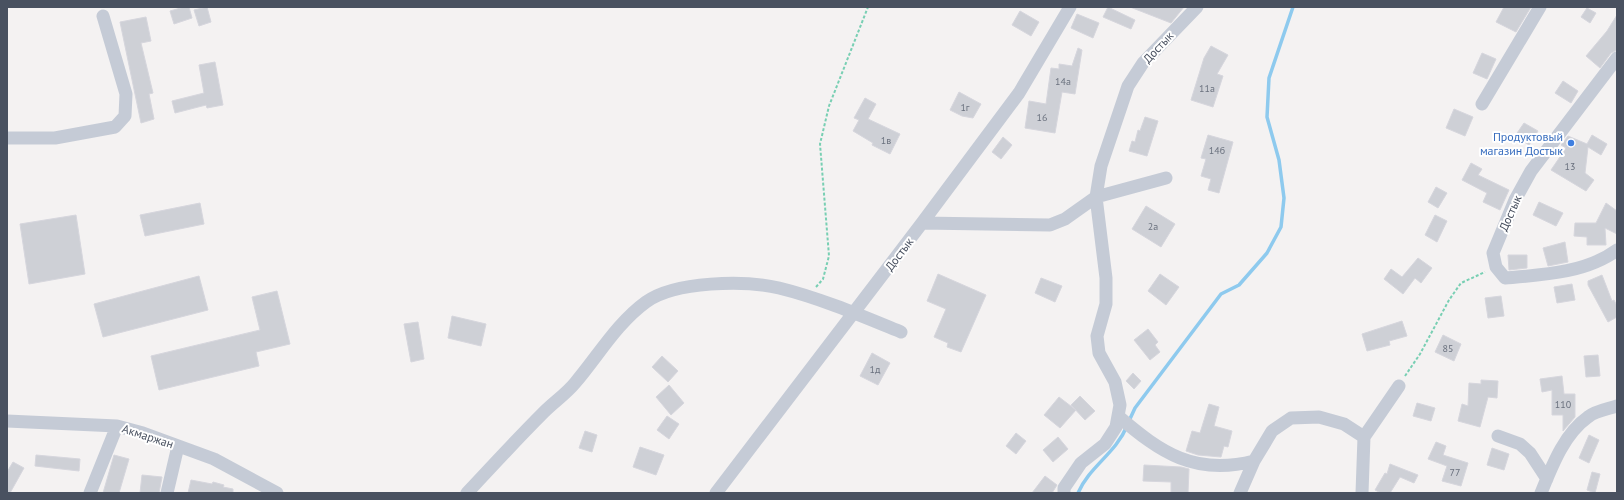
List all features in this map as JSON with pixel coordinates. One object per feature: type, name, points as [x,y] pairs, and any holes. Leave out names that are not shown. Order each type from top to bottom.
[{"type":"street","name":"Достык","points":[[716,493],[1019,93],[1070,7]]},
{"type":"street","name":"Достык","points":[[1064,493],[1064,488],[1082,463],[1105,444],[1116,427],[1120,405],[1115,382],[1099,353],[1097,336],[1106,304],[1106,278],[1096,197],[1101,166],[1128,86],[1143,63],[1197,7]]},
{"type":"street","points":[[1482,104],[1540,7]]},
{"type":"street","points":[[7,138],[55,138],[108,129],[115,127],[125,116],[126,94],[103,16]]},
{"type":"street","name":"Достык","points":[[1496,267],[1493,253],[1515,200],[1531,170],[1617,58]]},
{"type":"street","points":[[922,223],[1050,225],[1065,219],[1096,197],[1166,178]]},
{"type":"street","points":[[1496,267],[1505,278],[1541,276],[1587,266],[1617,250]]},
{"type":"street","points":[[467,493],[545,411],[574,385],[627,318],[647,301],[670,291],[691,286],[732,284],[778,288],[853,313],[901,332]]},
{"type":"street","points":[[1362,493],[1364,437],[1399,386]]},
{"type":"street","points":[[1541,493],[1555,459],[1571,434],[1588,416],[1617,406]]},
{"type":"street","points":[[1118,416],[1141,435],[1171,455],[1206,465],[1238,465],[1254,461]]},
{"type":"street","points":[[1240,493],[1254,461],[1272,431],[1291,418],[1319,417],[1344,424],[1364,437]]},
{"type":"street","name":"Акмаржан","points":[[7,421],[117,426],[214,459],[263,490],[277,493]]},
{"type":"street","points":[[90,493],[117,426]]},
{"type":"street","points":[[1498,436],[1520,444],[1525,448],[1547,479]]},
{"type":"street","points":[[168,493],[178,446]]},
{"type":"path","points":[[808,298],[823,279],[829,256],[820,144],[829,106],[868,7]]},
{"type":"path","points":[[1399,386],[1420,354],[1432,329],[1461,283],[1496,267]]},
{"type":"building","points":[[189,7],[192,18],[174,24],[170,11]]},
{"type":"building","points":[[207,7],[211,22],[199,26],[194,10]]},
{"type":"building","points":[[1108,7],[1135,20],[1131,29],[1103,17]]},
{"type":"building","points":[[1130,7],[1184,7],[1171,23]]},
{"type":"building","points":[[1504,7],[1531,7],[1516,32],[1496,22]]},
{"type":"building","points":[[1587,8],[1596,13],[1590,23],[1581,17]]},
{"type":"building","points":[[1020,11],[1039,22],[1031,36],[1012,25]]},
{"type":"building","points":[[1077,14],[1099,23],[1093,38],[1071,28]]},
{"type":"building","points":[[1617,15],[1617,50],[1611,53],[1600,68],[1586,56],[1607,31]]},
{"type":"building","points":[[146,17],[151,41],[141,43],[153,93],[149,94],[154,119],[141,123],[120,22]]},
{"type":"building","points":[[1211,46],[1228,55],[1217,74],[1223,76],[1213,107],[1191,100],[1204,58]]},
{"type":"building","points":[[1078,48],[1082,50],[1075,94],[1062,92],[1055,133],[1025,128],[1029,101],[1046,104],[1051,68],[1059,69],[1059,64],[1072,66]]},
{"type":"building","points":[[1482,53],[1496,59],[1487,79],[1473,73]]},
{"type":"building","points":[[215,62],[223,105],[207,108],[206,105],[175,113],[172,101],[204,93],[199,65]]},
{"type":"building","points":[[1563,81],[1578,91],[1571,103],[1555,93]]},
{"type":"building","points":[[959,92],[981,104],[973,118],[962,116],[950,110]]},
{"type":"building","points":[[865,98],[876,104],[868,119],[900,134],[890,154],[872,145],[873,143],[853,131],[859,120],[854,118]]},
{"type":"building","points":[[1454,109],[1473,117],[1465,136],[1446,128]]},
{"type":"building","points":[[1145,117],[1158,121],[1147,156],[1129,151],[1132,141],[1135,142],[1138,130],[1140,131]]},
{"type":"building","points":[[1524,123],[1538,131],[1529,145],[1515,136]]},
{"type":"building","points":[[1208,135],[1233,142],[1219,193],[1208,190],[1211,179],[1201,176],[1206,159],[1201,158]]},
{"type":"building","points":[[1592,135],[1607,144],[1601,155],[1588,147],[1585,173],[1594,180],[1586,191],[1551,170],[1566,148],[1561,145],[1568,136],[1587,144]]},
{"type":"building","points":[[1003,137],[1012,145],[1001,159],[992,152]]},
{"type":"building","points":[[1471,163],[1482,169],[1478,175],[1509,190],[1500,210],[1483,202],[1487,193],[1462,180]]},
{"type":"building","points":[[1436,187],[1447,193],[1438,208],[1428,202]]},
{"type":"building","points":[[1539,202],[1563,213],[1556,226],[1533,215]]},
{"type":"building","points":[[200,203],[204,224],[145,236],[140,215]]},
{"type":"building","points":[[1606,203],[1617,211],[1617,234],[1605,228],[1606,245],[1587,245],[1587,237],[1574,236],[1575,223],[1596,223]]},
{"type":"building","points":[[1146,206],[1175,224],[1161,247],[1132,229]]},
{"type":"building","points":[[76,215],[85,274],[29,284],[20,224]]},
{"type":"building","points":[[1435,215],[1447,221],[1437,242],[1425,235]]},
{"type":"building","points":[[1565,242],[1568,262],[1548,266],[1543,248]]},
{"type":"building","points":[[1508,255],[1527,255],[1527,268],[1509,270]]},
{"type":"building","points":[[1418,258],[1432,268],[1421,283],[1415,278],[1403,294],[1384,279],[1391,269],[1402,277]]},
{"type":"building","points":[[938,274],[986,295],[961,352],[947,347],[948,343],[934,337],[946,309],[927,301]]},
{"type":"building","points":[[1160,274],[1179,287],[1166,305],[1148,291]]},
{"type":"building","points":[[1602,275],[1612,301],[1614,300],[1617,306],[1617,317],[1608,322],[1588,285],[1588,281]]},
{"type":"building","points":[[199,276],[208,310],[103,337],[94,304]]},
{"type":"building","points":[[1041,278],[1062,286],[1055,302],[1035,293]]},
{"type":"building","points":[[1572,284],[1575,300],[1557,303],[1554,287]]},
{"type":"building","points":[[277,291],[290,344],[256,352],[259,366],[159,390],[151,356],[260,330],[252,297]]},
{"type":"building","points":[[1501,296],[1504,316],[1488,318],[1485,298]]},
{"type":"building","points":[[452,316],[486,324],[481,346],[448,338]]},
{"type":"building","points":[[1402,321],[1407,336],[1389,341],[1390,345],[1367,351],[1362,334]]},
{"type":"building","points":[[418,322],[424,359],[411,362],[404,324]]},
{"type":"building","points":[[1148,329],[1158,342],[1155,345],[1160,352],[1150,360],[1134,340]]},
{"type":"building","points":[[1443,335],[1461,344],[1454,361],[1435,352]]},
{"type":"building","points":[[872,353],[890,363],[878,385],[860,376]]},
{"type":"building","points":[[1598,355],[1600,376],[1586,377],[1584,356]]},
{"type":"building","points":[[662,356],[678,371],[668,382],[652,367]]},
{"type":"building","points":[[1133,373],[1141,381],[1134,389],[1126,381]]},
{"type":"building","points":[[1562,376],[1564,394],[1575,394],[1575,417],[1563,431],[1563,415],[1552,415],[1552,390],[1542,392],[1540,379]]},
{"type":"building","points":[[1481,380],[1498,381],[1497,398],[1488,397],[1480,427],[1458,421],[1462,404],[1468,406],[1469,383],[1481,384]]},
{"type":"building","points":[[669,385],[684,403],[671,415],[656,397]]},
{"type":"building","points":[[1080,396],[1095,411],[1085,420],[1071,405]]},
{"type":"building","points":[[1059,397],[1076,410],[1060,428],[1044,415]]},
{"type":"building","points":[[1417,403],[1435,408],[1431,421],[1413,416]]},
{"type":"building","points":[[1209,404],[1219,407],[1214,426],[1232,431],[1228,447],[1224,446],[1221,457],[1198,455],[1186,451],[1192,431],[1200,433]]},
{"type":"building","points":[[667,416],[679,424],[669,439],[657,430]]},
{"type":"building","points":[[585,431],[597,435],[592,452],[579,448]]},
{"type":"building","points":[[1016,433],[1026,441],[1016,454],[1006,446]]},
{"type":"building","points":[[1589,435],[1599,440],[1589,463],[1579,458]]},
{"type":"building","points":[[1058,437],[1068,449],[1053,462],[1043,450]]},
{"type":"building","points":[[1436,442],[1446,446],[1443,455],[1468,463],[1461,486],[1442,481],[1447,466],[1428,459]]},
{"type":"building","points":[[640,447],[664,455],[656,475],[633,467]]},
{"type":"building","points":[[1492,448],[1509,454],[1504,470],[1487,465]]},
{"type":"building","points":[[36,455],[80,459],[79,471],[35,466]]},
{"type":"building","points":[[114,455],[129,459],[119,493],[103,493]]},
{"type":"building","points":[[13,462],[24,468],[10,493],[7,493],[7,472]]},
{"type":"building","points":[[1390,464],[1418,475],[1414,483],[1400,477],[1390,493],[1381,493],[1375,490],[1385,473],[1387,474]]},
{"type":"building","points":[[1144,465],[1181,467],[1189,469],[1188,493],[1171,493],[1171,482],[1143,481]]},
{"type":"building","points":[[1592,472],[1600,474],[1595,493],[1587,490]]},
{"type":"building","points":[[142,475],[162,477],[159,493],[140,493]]},
{"type":"building","points":[[1045,476],[1057,485],[1052,493],[1032,493]]},
{"type":"building","points":[[191,480],[212,484],[213,482],[224,485],[223,487],[233,489],[233,493],[188,493]]},
{"type":"waterway","points":[[1129,421],[1135,408],[1221,294],[1239,285],[1267,253],[1281,227],[1284,198],[1279,160],[1267,117],[1269,78],[1293,7]]},
{"type":"waterway","points":[[1078,493],[1089,475],[1122,436],[1127,426]]},
{"type":"place","name":"Продуктовый магазин Достык","points":[[1571,143]]}]
